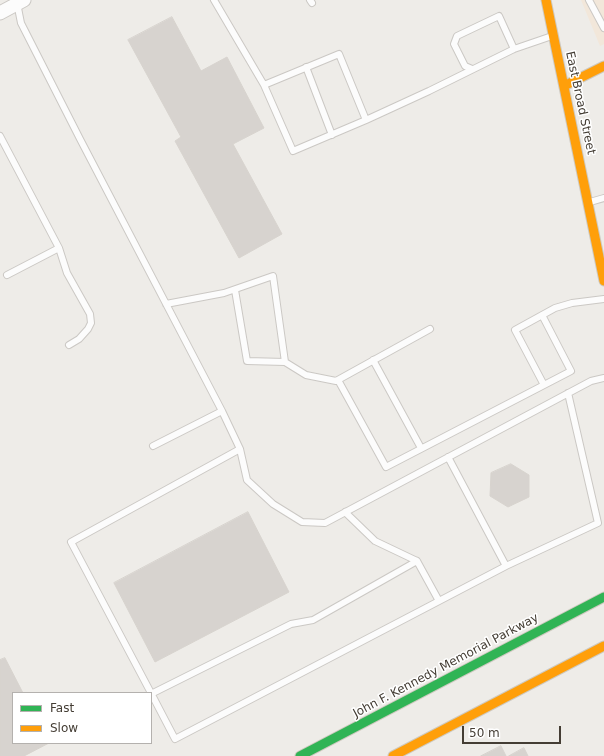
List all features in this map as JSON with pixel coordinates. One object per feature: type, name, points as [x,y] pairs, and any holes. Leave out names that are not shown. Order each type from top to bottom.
[{"type":"main road","name":"East Broad Street","points":[[546,0],[603,268],[604,281]]},
{"type":"main road","points":[[564,86],[604,66]]},
{"type":"main road","name":"John F. Kennedy Memorial Parkway","points":[[300,756],[604,597]]},
{"type":"main road","points":[[393,756],[604,646]]},
{"type":"street","points":[[0,13],[19,1]]},
{"type":"lane","points":[[214,0],[264,85],[293,151],[429,92],[514,49],[554,36]]},
{"type":"lane","points":[[589,0],[604,28]]},
{"type":"lane","points":[[19,1],[21,23],[222,411],[240,449],[247,480],[274,504],[302,522],[325,523],[591,381],[604,378]]},
{"type":"lane","points":[[472,70],[465,66],[454,44],[457,36],[500,16],[514,49]]},
{"type":"lane","points":[[264,85],[339,54],[366,120]]},
{"type":"lane","points":[[306,67],[332,135]]},
{"type":"lane","points":[[0,136],[59,248],[68,273],[91,319],[91,324],[88,330],[79,339],[69,345]]},
{"type":"lane","points":[[588,202],[604,198]]},
{"type":"lane","points":[[8,275],[59,248]]},
{"type":"lane","points":[[166,304],[224,294],[273,276],[285,362]]},
{"type":"lane","points":[[235,290],[247,361],[285,362],[306,375],[336,381],[430,329]]},
{"type":"lane","points":[[544,385],[515,330],[555,308],[572,303],[604,299]]},
{"type":"lane","points":[[338,380],[386,467],[571,371],[542,315]]},
{"type":"lane","points":[[373,360],[421,448]]},
{"type":"lane","points":[[152,695],[175,739],[506,566],[598,523],[568,393]]},
{"type":"lane","points":[[153,446],[222,411]]},
{"type":"lane","points":[[150,692],[71,542],[240,449]]},
{"type":"lane","points":[[448,457],[506,566]]},
{"type":"lane","points":[[345,512],[375,541],[417,561],[439,601]]},
{"type":"lane","points":[[152,693],[291,624],[313,620],[417,561]]},
{"type":"shaded area","points":[[581,0],[604,0],[604,44],[600,46]]},
{"type":"building","points":[[172,17],[201,71],[227,57],[264,128],[233,144],[282,234],[239,258],[175,141],[181,137],[128,40]]},
{"type":"building","points":[[511,464],[529,475],[529,497],[508,507],[490,496],[491,473]]},
{"type":"building","points":[[248,512],[289,592],[155,662],[114,583]]},
{"type":"building","points":[[5,658],[22,692],[12,692],[12,744],[47,744],[24,756],[0,756],[0,660]]},
{"type":"building","points":[[501,746],[506,756],[481,756]]},
{"type":"building","points":[[524,748],[528,756],[509,756]]},
{"type":"traffic: fast","points":[[300,756],[604,597]]},
{"type":"traffic: slow","points":[[546,0],[604,281]]},
{"type":"traffic: slow","points":[[564,86],[604,66]]},
{"type":"traffic: slow","points":[[393,756],[604,646]]}]
